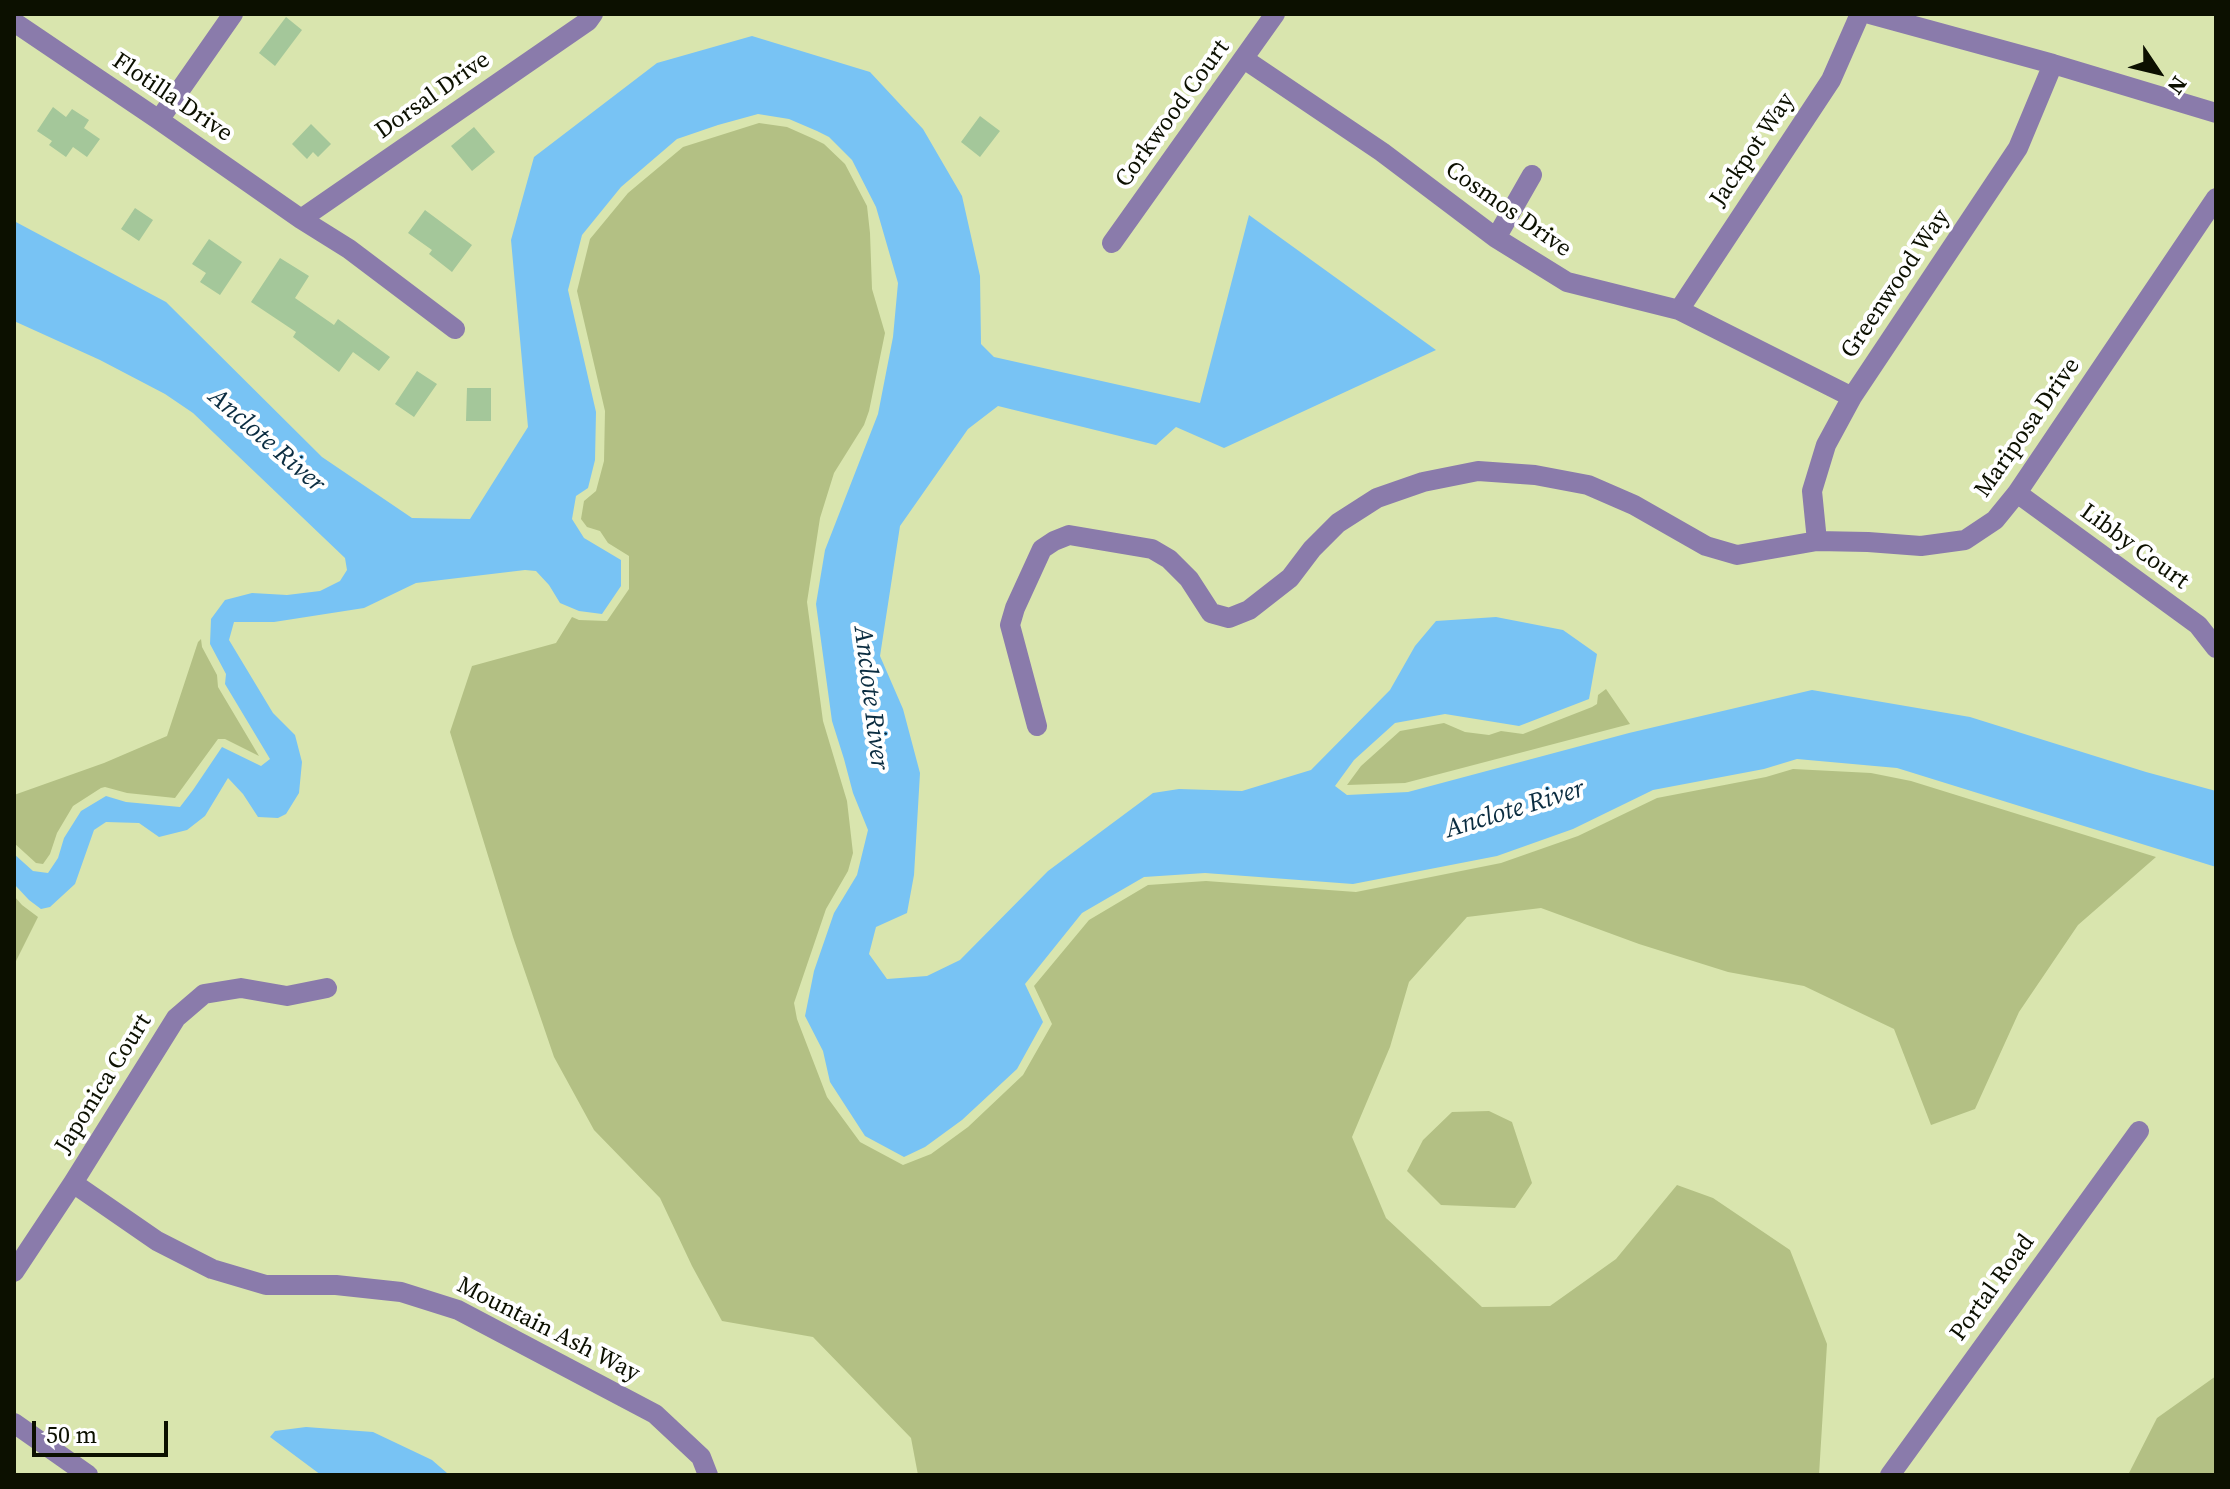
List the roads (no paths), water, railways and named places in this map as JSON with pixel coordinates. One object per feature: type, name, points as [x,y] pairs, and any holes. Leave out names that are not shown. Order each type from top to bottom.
[{"type":"street","points":[[159,120],[233,14]]},
{"type":"street","name":"Dorsal Drive","points":[[301,219],[588,21],[593,14]]},
{"type":"street","name":"Corkwood Court","points":[[1112,243],[1275,14]]},
{"type":"street","name":"Jackpot Way","points":[[1679,310],[1831,80],[1860,14]]},
{"type":"street","points":[[1870,14],[2216,113]]},
{"type":"street","name":"Flotilla Drive","points":[[20,21],[301,219],[349,249],[455,329]]},
{"type":"street","name":"Cosmos Drive","points":[[1244,59],[1382,152],[1496,238],[1567,282],[1679,310],[1852,397]]},
{"type":"street","name":"Greenwood Way","points":[[1817,541],[1812,491],[1826,445],[1852,397],[2018,148],[2053,64]]},
{"type":"street","points":[[1496,238],[1532,175]]},
{"type":"street","name":"Mariposa Drive","points":[[1037,726],[1010,625],[1042,549],[1069,535],[1152,549],[1169,559],[1189,579],[1211,613],[1229,618],[1249,610],[1290,578],[1312,549],[1338,523],[1377,498],[1423,482],[1478,471],[1535,475],[1588,485],[1634,505],[1706,546],[1737,555],[1817,541],[1921,546],[1965,540],[1995,520],[2017,493],[2216,198]]},
{"type":"street","name":"Libby Court","points":[[2017,493],[2198,625],[2216,648]]},
{"type":"street","name":"Japonica Court","points":[[14,1272],[176,1018],[204,994],[241,988],[287,996],[327,988]]},
{"type":"street","name":"Portal Road","points":[[1890,1475],[2139,1131]]},
{"type":"street","name":"Mountain Ash Way","points":[[73,1183],[157,1241],[212,1269],[266,1285],[336,1285],[401,1292],[458,1310],[655,1414],[701,1457],[708,1475]]},
{"type":"street","points":[[14,1423],[88,1475]]},
{"type":"water","name":"Anclote River","points":[[752,36],[870,72],[923,129],[962,196],[980,276],[981,344],[994,357],[1200,403],[1249,215],[1436,350],[1224,448],[1176,427],[1156,445],[998,406],[968,429],[900,526],[880,656],[903,709],[920,773],[914,875],[907,913],[876,927],[869,954],[887,979],[927,976],[960,960],[1048,871],[1153,793],[1179,789],[1242,791],[1311,770],[1390,690],[1415,646],[1436,621],[1496,617],[1563,630],[1597,654],[1589,699],[1519,726],[1445,714],[1395,723],[1354,760],[1335,786],[1347,795],[1408,792],[1629,733],[1812,690],[1970,717],[2216,791],[2216,867],[1897,768],[1797,759],[1764,769],[1653,790],[1573,829],[1497,856],[1353,884],[1205,873],[1144,877],[1082,913],[1025,984],[1043,1022],[1017,1069],[962,1120],[925,1147],[904,1157],[865,1136],[830,1082],[823,1051],[805,1016],[814,971],[834,913],[857,875],[868,830],[853,793],[832,721],[816,604],[825,550],[878,414],[893,337],[898,283],[876,207],[852,160],[829,137],[817,131],[789,119],[758,114],[677,139],[621,187],[582,235],[568,290],[596,412],[595,460],[588,488],[576,496],[572,519],[584,538],[621,560],[621,586],[602,614],[579,611],[560,603],[536,571],[525,570],[416,583],[364,608],[274,622],[234,622],[229,640],[273,713],[295,735],[302,762],[299,793],[286,814],[278,818],[258,817],[228,778],[205,816],[187,830],[159,837],[139,823],[106,822],[94,830],[75,884],[50,907],[41,909],[29,900],[14,884],[14,854],[33,871],[48,873],[81,811],[106,796],[126,802],[180,807],[222,747],[261,766],[270,759],[225,684],[226,674],[210,644],[211,619],[225,600],[252,593],[287,595],[320,591],[340,581],[347,570],[345,558],[193,413],[165,394],[100,360],[14,321],[14,221],[166,302],[322,457],[412,518],[470,519],[528,427],[511,240],[534,157],[657,63]]},
{"type":"water","points":[[306,1427],[373,1432],[432,1460],[454,1475],[321,1475],[270,1437],[275,1431]]}]
